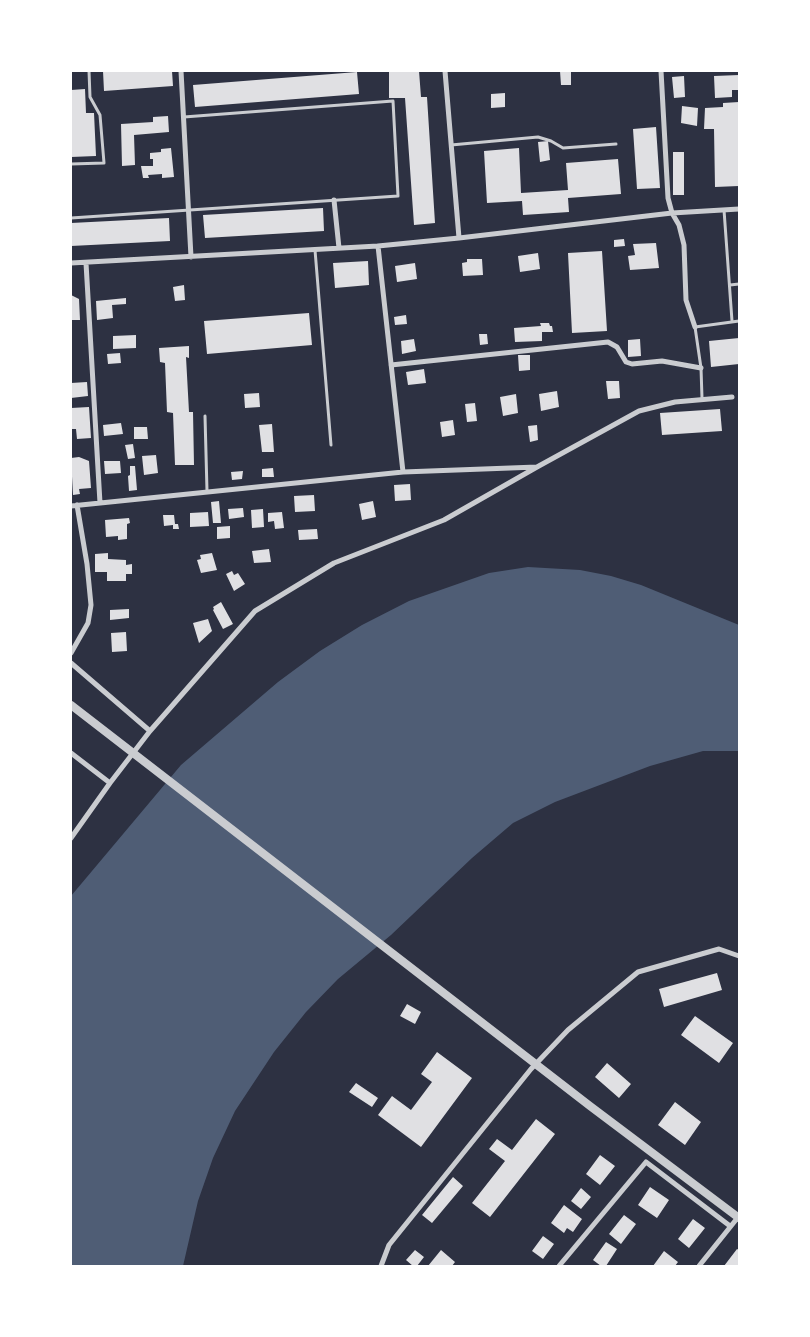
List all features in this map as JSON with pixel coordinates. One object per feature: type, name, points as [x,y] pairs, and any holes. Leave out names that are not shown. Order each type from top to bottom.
[{"type":"street","points":[[181,71],[191,257]]},
{"type":"street","points":[[445,71],[459,238]]},
{"type":"street","points":[[661,71],[668,198],[672,213],[679,225],[684,245],[686,300],[695,327]]},
{"type":"street","points":[[334,200],[339,248]]},
{"type":"street","points":[[71,263],[378,246],[672,213],[739,209]]},
{"type":"street","points":[[378,246],[403,472]]},
{"type":"street","points":[[86,263],[100,503]]},
{"type":"street","points":[[391,365],[608,342],[618,347],[626,362],[632,364],[662,361],[701,368]]},
{"type":"street","points":[[71,838],[110,782],[150,731],[255,611],[334,563],[444,520],[639,411],[675,402],[702,398],[732,397]]},
{"type":"street","points":[[71,653],[88,622],[91,604],[87,564],[74,506],[403,472],[537,467]]},
{"type":"street","points":[[71,663],[150,731]]},
{"type":"street","points":[[71,706],[590,1106],[738,1217],[699,1266]]},
{"type":"street","points":[[71,753],[110,782]]},
{"type":"street","points":[[382,1266],[389,1245],[531,1069],[568,1030],[638,972],[719,949],[739,956]]},
{"type":"street","points":[[559,1266],[646,1162],[730,1226]]},
{"type":"lane","points":[[71,164],[104,163],[100,115],[90,97],[89,71]]},
{"type":"lane","points":[[71,218],[398,196],[393,101],[184,117]]},
{"type":"lane","points":[[451,145],[538,138],[551,141],[563,148],[616,144]]},
{"type":"lane","points":[[724,210],[732,321]]},
{"type":"lane","points":[[315,250],[331,445]]},
{"type":"lane","points":[[730,285],[739,284]]},
{"type":"lane","points":[[702,398],[701,368],[695,327],[739,321]]},
{"type":"lane","points":[[204,416],[208,491]]},
{"type":"water","points":[[528,567],[580,570],[611,576],[641,585],[739,625],[739,751],[703,751],[650,766],[555,802],[513,823],[472,858],[391,935],[338,979],[306,1012],[274,1052],[235,1111],[213,1158],[198,1201],[183,1266],[71,1266],[71,896],[181,765],[278,682],[320,651],[362,625],[409,601],[489,573]]},
{"type":"building","points":[[103,71],[172,71],[173,86],[104,91]]},
{"type":"building","points":[[389,71],[419,71],[421,97],[427,97],[435,223],[414,225],[405,98],[389,98]]},
{"type":"building","points":[[560,71],[571,71],[571,85],[561,85]]},
{"type":"building","points":[[357,72],[359,94],[195,107],[193,85]]},
{"type":"building","points":[[739,75],[739,90],[732,90],[732,97],[715,98],[714,76]]},
{"type":"building","points":[[684,76],[685,97],[674,98],[672,77]]},
{"type":"building","points":[[85,89],[86,113],[94,113],[96,156],[71,157],[71,90]]},
{"type":"building","points":[[505,93],[505,107],[491,108],[491,94]]},
{"type":"building","points":[[739,102],[739,186],[715,187],[714,129],[704,129],[705,108],[723,107],[723,103]]},
{"type":"building","points":[[682,106],[698,108],[697,126],[681,123]]},
{"type":"building","points":[[168,116],[169,132],[134,135],[135,165],[122,166],[121,124],[153,122],[153,117]]},
{"type":"building","points":[[656,127],[660,188],[637,189],[633,129]]},
{"type":"building","points":[[548,141],[550,160],[540,162],[538,142]]},
{"type":"building","points":[[171,148],[174,177],[162,178],[162,174],[148,175],[149,178],[143,178],[141,166],[153,166],[153,159],[150,159],[150,153],[161,152],[161,149]]},
{"type":"building","points":[[519,148],[521,193],[568,190],[566,163],[618,159],[621,194],[568,198],[569,212],[523,215],[522,201],[487,203],[484,151]]},
{"type":"building","points":[[673,152],[684,152],[684,195],[673,195]]},
{"type":"building","points":[[323,208],[324,231],[205,238],[203,215]]},
{"type":"building","points":[[169,218],[170,241],[71,246],[71,223]]},
{"type":"building","points":[[624,239],[625,246],[614,247],[614,240]]},
{"type":"building","points":[[656,243],[659,268],[630,270],[628,256],[635,255],[633,244]]},
{"type":"building","points":[[602,251],[607,331],[572,333],[568,253]]},
{"type":"building","points":[[538,253],[540,269],[520,272],[518,256]]},
{"type":"building","points":[[467,259],[482,259],[483,275],[463,276],[462,263],[467,262]]},
{"type":"building","points":[[368,261],[369,285],[335,288],[333,263]]},
{"type":"building","points":[[415,263],[417,279],[397,282],[395,266]]},
{"type":"building","points":[[184,285],[185,300],[175,301],[173,287]]},
{"type":"building","points":[[71,295],[79,299],[80,320],[71,320]]},
{"type":"building","points":[[126,298],[126,304],[112,305],[113,318],[97,320],[96,301]]},
{"type":"building","points":[[309,313],[312,345],[207,354],[204,321]]},
{"type":"building","points":[[406,315],[407,324],[395,325],[394,317]]},
{"type":"building","points":[[540,323],[549,323],[552,326],[553,332],[542,332],[542,341],[515,342],[514,328],[541,326]]},
{"type":"building","points":[[479,334],[487,334],[488,344],[480,345]]},
{"type":"building","points":[[136,335],[136,348],[113,349],[113,336]]},
{"type":"building","points":[[739,338],[739,364],[711,367],[709,341]]},
{"type":"building","points":[[414,339],[416,351],[402,354],[401,341]]},
{"type":"building","points":[[640,339],[641,356],[628,357],[628,340]]},
{"type":"building","points":[[189,346],[189,358],[186,357],[189,412],[193,412],[194,465],[175,465],[173,413],[167,412],[165,363],[160,362],[159,348]]},
{"type":"building","points":[[120,353],[121,363],[108,364],[107,354]]},
{"type":"building","points":[[518,355],[530,355],[530,370],[519,371]]},
{"type":"building","points":[[424,369],[426,383],[408,385],[406,372]]},
{"type":"building","points":[[606,381],[619,381],[620,398],[608,399]]},
{"type":"building","points":[[87,382],[88,396],[71,398],[71,383]]},
{"type":"building","points":[[557,391],[559,407],[541,411],[539,394]]},
{"type":"building","points":[[259,393],[260,407],[245,408],[244,394]]},
{"type":"building","points":[[516,394],[518,413],[503,416],[500,397]]},
{"type":"building","points":[[475,403],[477,421],[467,422],[465,404]]},
{"type":"building","points":[[89,407],[91,438],[77,439],[76,429],[71,429],[71,408]]},
{"type":"building","points":[[720,409],[722,431],[662,435],[660,413]]},
{"type":"building","points":[[453,420],[455,435],[442,437],[440,422]]},
{"type":"building","points":[[121,423],[123,434],[104,436],[103,425]]},
{"type":"building","points":[[272,424],[274,452],[262,452],[259,425]]},
{"type":"building","points":[[537,425],[538,440],[530,442],[528,426]]},
{"type":"building","points":[[134,427],[147,427],[148,439],[134,439]]},
{"type":"building","points":[[133,444],[135,458],[128,459],[125,445]]},
{"type":"building","points":[[156,455],[158,473],[144,475],[142,456]]},
{"type":"building","points":[[79,457],[89,461],[91,488],[79,489],[80,494],[73,495],[71,458]]},
{"type":"building","points":[[104,461],[120,461],[121,473],[105,474]]},
{"type":"building","points":[[130,466],[135,466],[137,490],[129,491],[128,476],[130,475]]},
{"type":"building","points":[[273,468],[274,477],[262,477],[262,469]]},
{"type":"building","points":[[243,471],[242,479],[232,480],[231,472]]},
{"type":"building","points":[[410,484],[411,500],[395,501],[394,485]]},
{"type":"building","points":[[314,495],[315,511],[295,512],[294,496]]},
{"type":"building","points":[[219,501],[221,523],[213,523],[211,502]]},
{"type":"building","points":[[373,501],[376,517],[362,520],[359,504]]},
{"type":"building","points":[[243,508],[244,517],[229,519],[228,509]]},
{"type":"building","points":[[263,509],[264,527],[252,528],[251,510]]},
{"type":"building","points":[[208,512],[209,526],[190,527],[190,513]]},
{"type":"building","points":[[282,512],[284,528],[275,529],[274,521],[268,522],[268,513]]},
{"type":"building","points":[[163,515],[174,515],[175,524],[178,524],[179,529],[173,529],[173,525],[164,526]]},
{"type":"building","points":[[129,518],[127,539],[118,540],[118,536],[106,537],[105,520]]},
{"type":"building","points":[[230,526],[230,538],[217,539],[217,527]]},
{"type":"building","points":[[317,529],[318,539],[299,540],[298,530]]},
{"type":"building","points":[[269,549],[271,562],[254,563],[252,551]]},
{"type":"building","points":[[108,553],[108,559],[126,560],[126,565],[132,564],[132,574],[126,574],[126,581],[107,581],[107,572],[95,572],[95,554]]},
{"type":"building","points":[[212,553],[217,570],[201,573],[197,560],[201,559],[200,555]]},
{"type":"building","points":[[232,571],[234,575],[238,573],[245,584],[234,591],[226,574]]},
{"type":"building","points":[[221,602],[233,624],[223,629],[213,610],[213,607]]},
{"type":"building","points":[[129,609],[129,618],[110,620],[110,610]]},
{"type":"building","points":[[208,619],[212,631],[199,643],[193,623]]},
{"type":"building","points":[[126,632],[127,651],[112,652],[111,633]]},
{"type":"building","points":[[717,973],[722,990],[664,1007],[659,989]]},
{"type":"building","points":[[407,1004],[421,1012],[415,1024],[400,1016]]},
{"type":"building","points":[[695,1016],[733,1043],[719,1063],[681,1035]]},
{"type":"building","points":[[437,1052],[472,1078],[421,1147],[378,1115],[392,1096],[411,1110],[432,1082],[421,1074]]},
{"type":"building","points":[[607,1063],[631,1084],[619,1098],[595,1077]]},
{"type":"building","points":[[356,1083],[378,1098],[372,1107],[349,1092]]},
{"type":"building","points":[[675,1102],[701,1122],[685,1145],[658,1125]]},
{"type":"building","points":[[536,1119],[555,1134],[490,1217],[472,1203],[505,1161],[489,1149],[497,1139],[512,1150]]},
{"type":"building","points":[[600,1155],[615,1166],[600,1185],[586,1174]]},
{"type":"building","points":[[453,1177],[463,1186],[432,1223],[422,1215]]},
{"type":"building","points":[[650,1187],[669,1200],[657,1218],[638,1205]]},
{"type":"building","points":[[581,1188],[591,1197],[581,1209],[571,1201]]},
{"type":"building","points":[[564,1205],[582,1219],[573,1232],[567,1228],[564,1233],[551,1223]]},
{"type":"building","points":[[624,1215],[636,1224],[621,1244],[609,1234]]},
{"type":"building","points":[[693,1219],[705,1228],[689,1248],[678,1239]]},
{"type":"building","points":[[543,1236],[554,1244],[543,1259],[532,1251]]},
{"type":"building","points":[[606,1242],[617,1249],[606,1266],[601,1266],[593,1260]]},
{"type":"building","points":[[737,1249],[739,1250],[739,1266],[724,1266]]},
{"type":"building","points":[[415,1250],[424,1257],[417,1266],[413,1266],[406,1260]]},
{"type":"building","points":[[441,1250],[455,1262],[452,1266],[428,1266]]},
{"type":"building","points":[[664,1251],[678,1262],[675,1266],[653,1266]]}]
